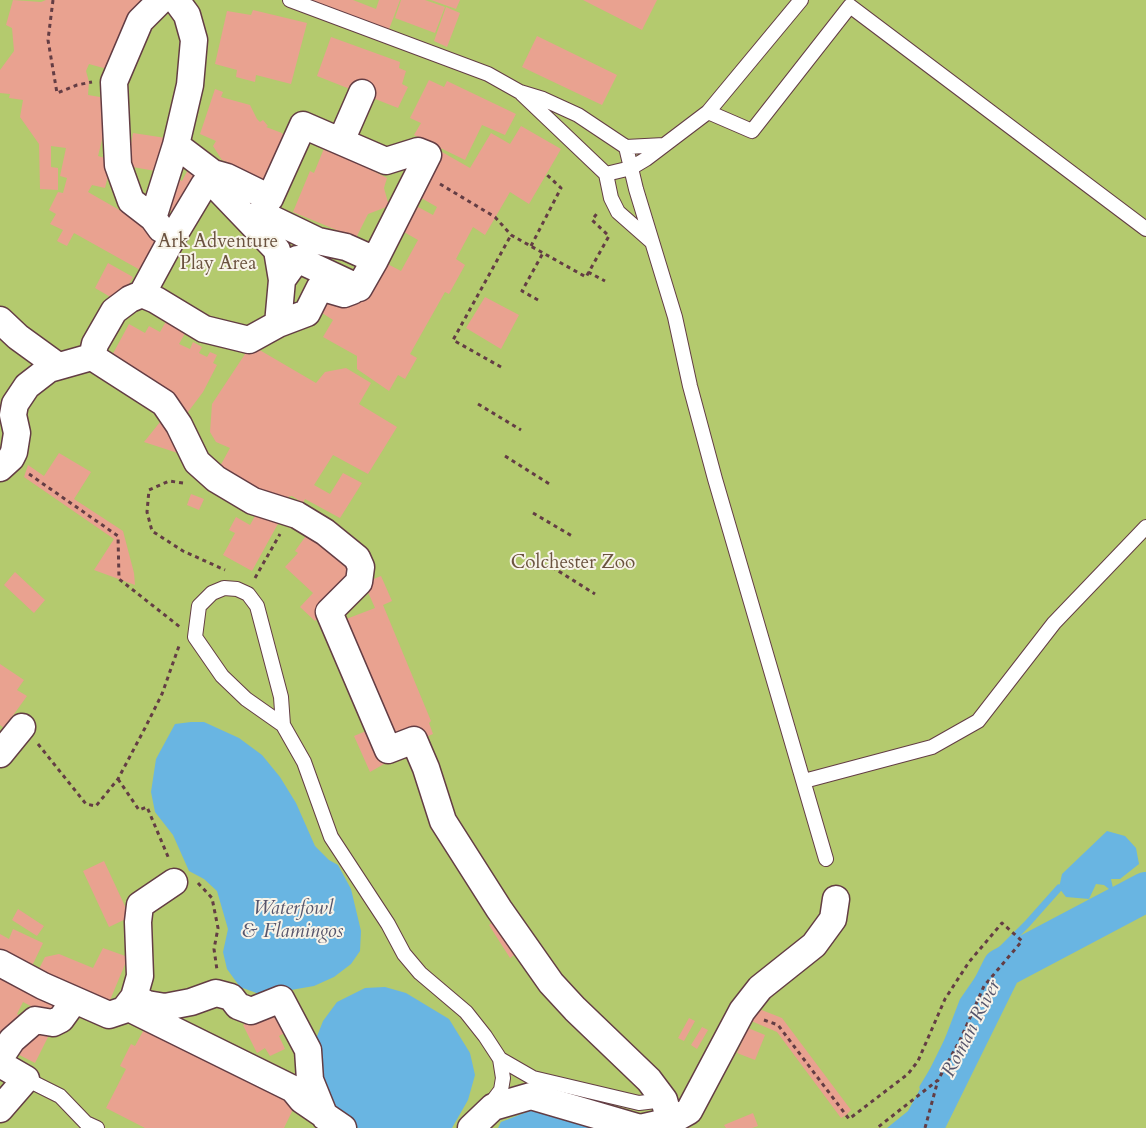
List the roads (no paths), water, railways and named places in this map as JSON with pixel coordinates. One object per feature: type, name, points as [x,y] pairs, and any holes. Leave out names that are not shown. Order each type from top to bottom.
[{"type":"street","points":[[161,0],[140,21],[114,82],[118,165],[131,201],[153,218],[161,229],[174,235]]},
{"type":"street","points":[[153,218],[176,145],[190,85],[194,40],[187,15],[176,0]]},
{"type":"street","points":[[340,142],[362,93]]},
{"type":"street","points":[[359,288],[264,215],[264,205],[270,198],[303,125],[386,161],[418,151],[428,154],[423,174],[359,288],[344,294],[320,288],[311,311],[278,324],[249,340],[204,329],[156,300],[142,294],[130,298],[114,311],[95,344],[95,356],[97,360],[164,403],[179,425],[197,462],[216,479],[253,501],[297,515],[332,537],[357,558],[361,567],[359,582],[328,612],[388,750],[414,740],[426,768],[443,820],[504,916],[551,983],[575,1010],[649,1080],[677,1118]]},
{"type":"street","points":[[176,145],[211,176],[254,227],[277,250],[282,280],[278,324]]},
{"type":"street","points":[[211,176],[227,177],[270,198]]},
{"type":"street","points":[[142,294],[174,235],[211,176]]},
{"type":"street","points":[[254,227],[300,242],[346,247],[375,260]]},
{"type":"street","points":[[282,280],[300,242]]},
{"type":"street","points":[[0,320],[18,337],[58,366]]},
{"type":"street","points":[[4,465],[14,452],[9,435],[15,404],[35,378],[58,366],[95,356]]},
{"type":"street","points":[[0,754],[22,727]]},
{"type":"street","points":[[0,963],[74,1001],[108,1015],[124,1010],[130,1002],[140,976],[138,922],[140,905],[174,882]]},
{"type":"street","points":[[472,1128],[493,1107],[532,1096],[640,1128],[677,1118],[742,1011],[760,988],[814,945],[833,918],[836,898]]},
{"type":"street","points":[[130,1002],[165,1007],[191,1002],[216,993],[231,997],[238,1006],[251,1011],[281,999],[308,1050],[310,1080],[331,1124]]},
{"type":"street","points":[[0,1058],[12,1040],[35,1020],[53,1023],[61,1018],[74,1001]]},
{"type":"street","points":[[130,1002],[293,1089],[302,1100],[331,1124]]},
{"type":"street","points":[[0,1064],[26,1079],[0,1109]]},
{"type":"lane","points":[[290,0],[488,74],[520,92],[543,99],[578,115],[626,147],[664,145]]},
{"type":"lane","points":[[606,174],[630,168],[708,112],[801,0]]},
{"type":"lane","points":[[708,112],[752,131],[850,6],[1146,229]]},
{"type":"lane","points":[[520,92],[606,174],[611,198],[618,212],[652,242]]},
{"type":"lane","points":[[626,147],[630,168],[675,317],[690,386],[715,478],[826,859]]},
{"type":"lane","points":[[804,781],[932,747],[978,721],[1054,624],[1146,527]]},
{"type":"lane","points":[[283,725],[246,698],[222,676],[195,637],[199,606],[212,592],[224,588],[237,589],[248,594],[257,606],[280,697],[283,725],[304,762],[331,836],[388,924],[404,954],[420,973],[466,1012],[486,1036],[500,1059],[503,1078],[501,1090],[472,1128]]},
{"type":"lane","points":[[500,1059],[533,1078],[639,1103],[677,1118]]},
{"type":"lane","points":[[26,1079],[60,1096],[86,1123],[96,1128]]},
{"type":"water","name":"Waterfowl & Flamingos","points":[[204,722],[239,738],[262,755],[280,777],[296,803],[315,846],[329,860],[338,865],[351,889],[361,931],[360,951],[351,964],[334,977],[314,986],[262,995],[240,987],[227,969],[223,952],[228,929],[217,891],[204,879],[189,871],[173,835],[155,812],[151,792],[156,759],[175,724]]},
{"type":"water","points":[[1107,831],[1125,836],[1136,848],[1139,864],[1120,879],[1111,879],[1114,893],[1104,885],[1096,884],[1089,899],[1066,897],[1059,888],[1062,874]]},
{"type":"water","points":[[385,987],[406,993],[449,1019],[470,1053],[475,1075],[468,1100],[452,1128],[358,1128],[326,1098],[316,1039],[323,1021],[337,1002],[365,988]]},
{"type":"water","points":[[926,1079],[911,1119],[911,1128],[887,1128],[908,1111]]},
{"type":"water","points":[[532,1110],[596,1128],[498,1128],[501,1122]]},
{"type":"waterway","points":[[923,1087],[942,1056],[963,1001],[992,959],[1059,888]]},
{"type":"waterway","name":"Roman River","points":[[923,1128],[1002,968],[1146,892]]},
{"type":"park label","name":"Ark Adventure Play Area","points":[[218,254]]},
{"type":"park label","name":"Colchester Zoo","points":[[573,564]]}]
